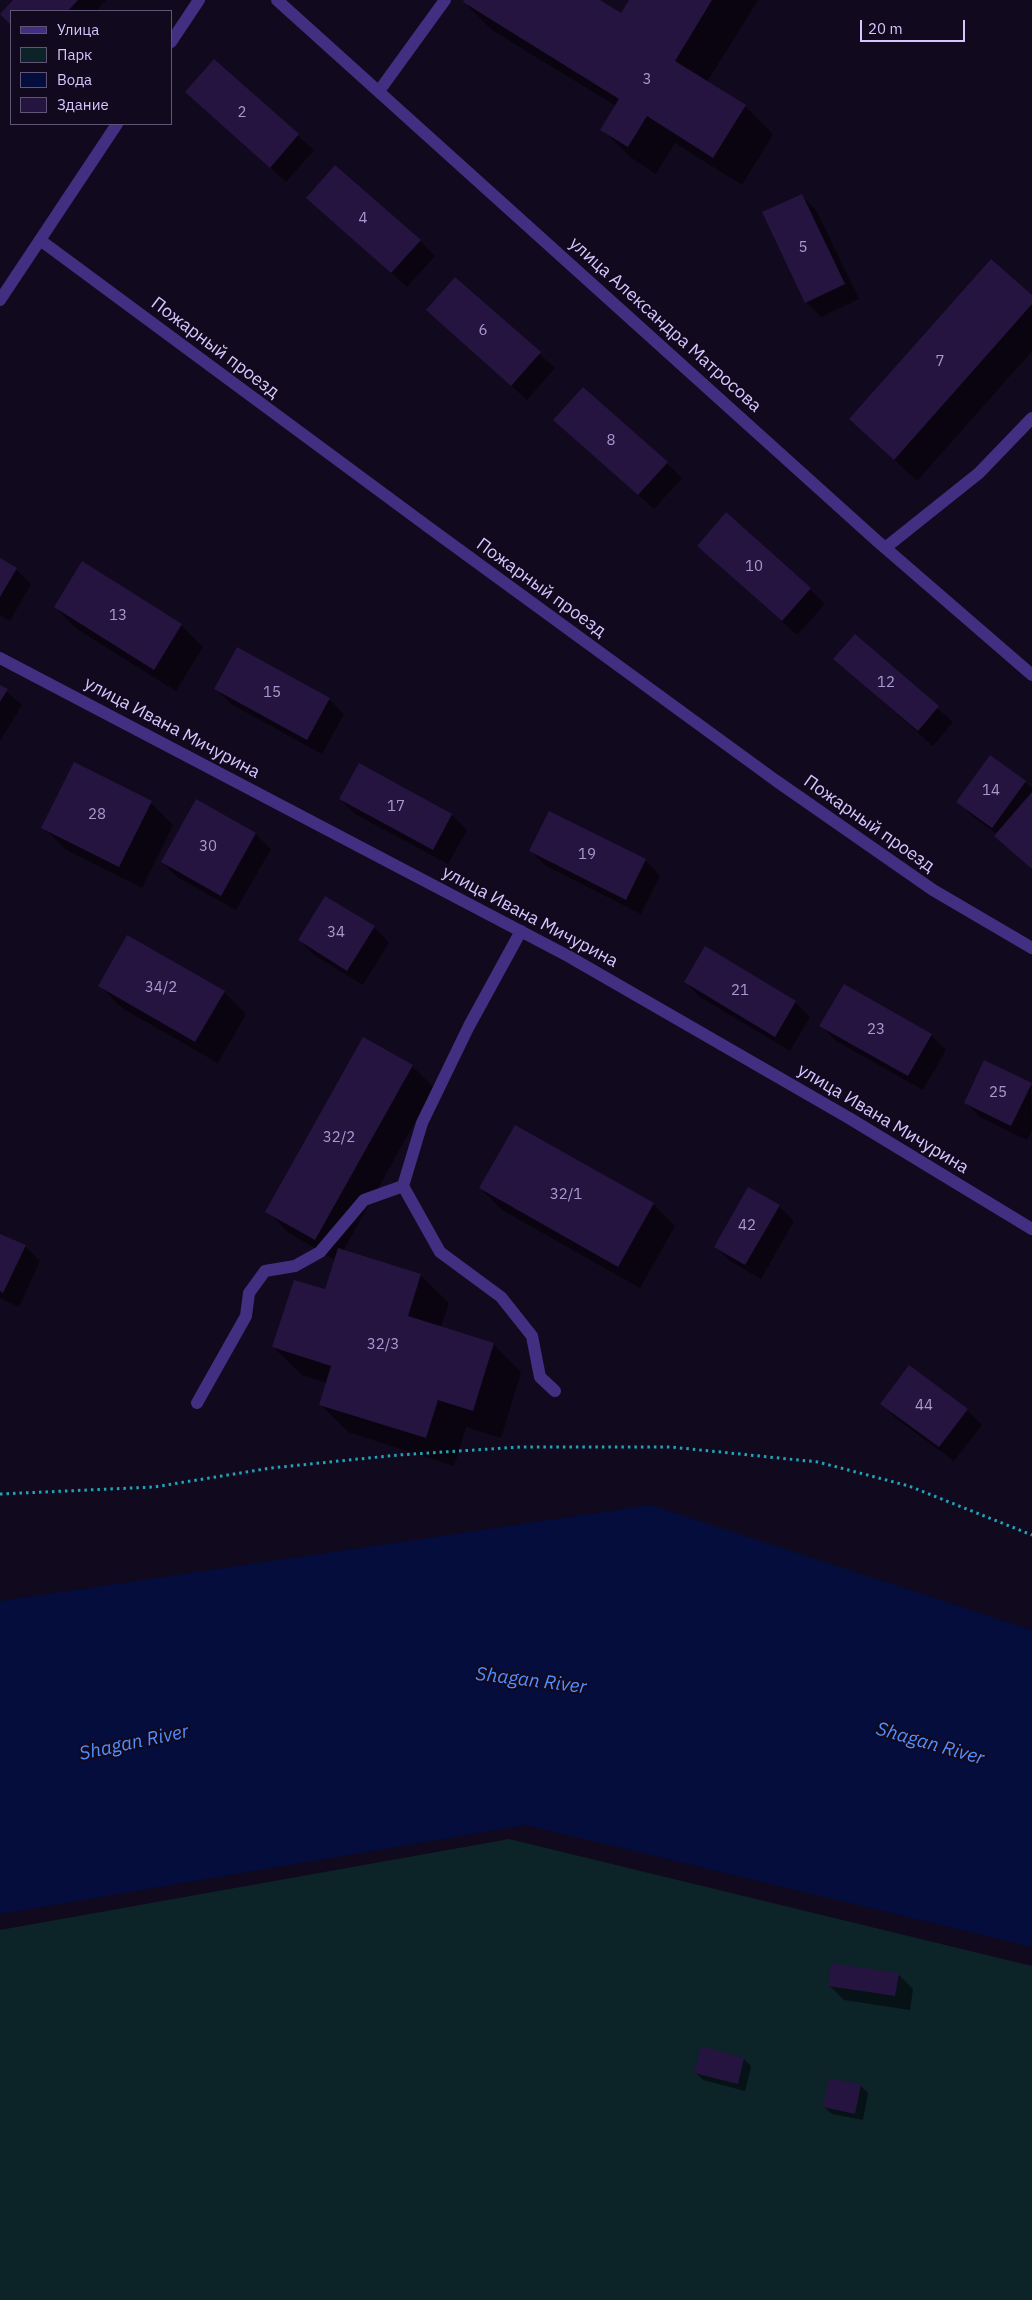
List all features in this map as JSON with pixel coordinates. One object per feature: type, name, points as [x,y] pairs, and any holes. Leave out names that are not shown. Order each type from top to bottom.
[{"type":"street","points":[[172,40],[199,0]]},
{"type":"street","name":"улица Александра Матросова","points":[[277,0],[885,548],[1032,675]]},
{"type":"street","points":[[379,91],[445,0]]},
{"type":"street","points":[[0,300],[116,125]]},
{"type":"street","name":"Пожарный проезд","points":[[40,240],[775,780],[933,890],[1032,948]]},
{"type":"street","points":[[885,548],[979,473],[1032,418]]},
{"type":"street","name":"улица Ивана Мичурина","points":[[0,658],[521,931],[849,1118],[1032,1229]]},
{"type":"street","points":[[521,931],[469,1026],[422,1123],[403,1186],[440,1252],[501,1297],[532,1336],[540,1377],[555,1390]]},
{"type":"street","points":[[197,1404],[246,1316],[249,1293],[265,1271],[295,1266],[320,1252],[364,1200],[403,1186]]},
{"type":"path","points":[[0,1494],[154,1487],[271,1468],[398,1455],[520,1447],[671,1447],[818,1462],[909,1486],[1032,1535]]},
{"type":"green space","points":[[509,1839],[1032,1966],[1032,2300],[0,2300],[0,1930]]},
{"type":"water","name":"Shagan River","points":[[651,1505],[1032,1630],[1032,1947],[526,1825],[0,1914],[0,1601]]},
{"type":"building","points":[[13,0],[78,0],[69,10],[10,10],[10,24],[0,14]]},
{"type":"building","points":[[464,0],[600,0],[621,13],[629,0],[712,0],[675,61],[746,105],[713,158],[647,116],[628,147],[600,130],[619,99],[463,2]]},
{"type":"building","points":[[214,59],[299,134],[270,168],[185,92]]},
{"type":"building","points":[[335,165],[421,240],[391,273],[306,198]]},
{"type":"building","points":[[802,194],[845,284],[805,303],[762,212]]},
{"type":"building","points":[[991,259],[1032,295],[1032,304],[894,460],[849,419]]},
{"type":"building","points":[[455,277],[541,352],[511,386],[426,310]]},
{"type":"building","points":[[583,387],[668,462],[638,495],[553,420]]},
{"type":"building","points":[[726,512],[811,588],[782,621],[697,546]]},
{"type":"building","points":[[0,558],[17,568],[0,597]]},
{"type":"building","points":[[82,561],[182,624],[154,670],[54,607]]},
{"type":"building","points":[[855,634],[939,706],[918,731],[833,659]]},
{"type":"building","points":[[237,647],[330,698],[307,740],[214,689]]},
{"type":"building","points":[[0,685],[8,689],[0,702]]},
{"type":"building","points":[[990,755],[1026,781],[992,828],[956,802]]},
{"type":"building","points":[[74,762],[152,801],[119,867],[41,828]]},
{"type":"building","points":[[359,763],[452,814],[433,850],[339,799]]},
{"type":"building","points":[[1032,792],[1032,869],[994,836]]},
{"type":"building","points":[[196,799],[256,833],[221,896],[161,862]]},
{"type":"building","points":[[549,811],[646,859],[626,900],[529,851]]},
{"type":"building","points":[[325,896],[375,926],[347,971],[298,940]]},
{"type":"building","points":[[127,935],[225,991],[195,1042],[98,986]]},
{"type":"building","points":[[705,946],[796,1001],[775,1037],[684,982]]},
{"type":"building","points":[[844,984],[932,1034],[908,1076],[819,1026]]},
{"type":"building","points":[[363,1037],[413,1065],[315,1240],[265,1212]]},
{"type":"building","points":[[984,1060],[1032,1083],[1011,1126],[964,1103]]},
{"type":"building","points":[[515,1125],[654,1203],[618,1267],[479,1188]]},
{"type":"building","points":[[748,1187],[780,1205],[745,1265],[714,1247]]},
{"type":"building","points":[[0,1234],[26,1245],[3,1293],[0,1291]]},
{"type":"building","points":[[338,1248],[421,1274],[408,1316],[494,1343],[473,1411],[438,1400],[426,1438],[319,1405],[331,1366],[272,1347],[294,1280],[325,1289]]},
{"type":"building","points":[[909,1365],[968,1409],[939,1447],[880,1404]]},
{"type":"building","points":[[831,1963],[899,1973],[895,1996],[828,1986]]},
{"type":"building","points":[[701,2046],[744,2058],[738,2084],[694,2073]]},
{"type":"building","points":[[829,2078],[861,2084],[855,2114],[823,2107]]}]
